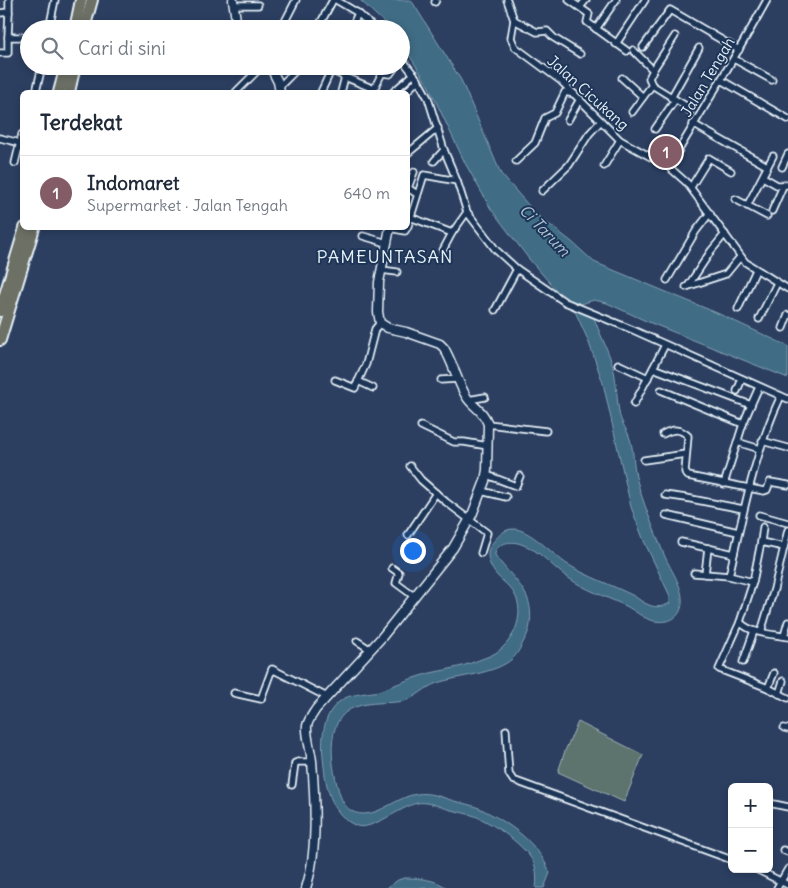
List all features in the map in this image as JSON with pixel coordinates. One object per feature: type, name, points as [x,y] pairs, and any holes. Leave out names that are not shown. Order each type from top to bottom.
[{"type":"highway","points":[[76,20],[81,0]]},
{"type":"highway","points":[[86,20],[92,0]]},
{"type":"highway","points":[[60,90],[64,75]]},
{"type":"highway","points":[[69,90],[73,75]]},
{"type":"highway","points":[[0,311],[24,230]]},
{"type":"highway","points":[[0,340],[33,230]]},
{"type":"street","points":[[0,53],[8,53],[8,0]]},
{"type":"street","points":[[51,20],[55,0]]},
{"type":"street","points":[[286,20],[296,0]]},
{"type":"street","points":[[322,20],[335,0],[358,13],[365,20]]},
{"type":"street","name":"Jalan Cicukang","points":[[509,0],[514,20],[511,38],[515,47],[575,94],[620,140],[669,167],[691,187],[740,257],[756,270],[788,289]]},
{"type":"street","points":[[569,0],[589,14],[587,22],[616,44],[630,51],[653,70]]},
{"type":"street","points":[[580,7],[586,0]]},
{"type":"street","points":[[596,29],[616,0]]},
{"type":"street","points":[[616,44],[645,0]]},
{"type":"street","name":"Jalan Tengah","points":[[669,167],[693,124],[722,80],[766,0]]},
{"type":"street","points":[[236,20],[234,2],[258,5]]},
{"type":"street","points":[[643,47],[670,10],[739,50]]},
{"type":"street","points":[[0,13],[9,12]]},
{"type":"street","points":[[354,20],[358,13]]},
{"type":"street","points":[[514,20],[537,32],[547,31],[554,38],[580,54]]},
{"type":"street","points":[[675,36],[649,78],[652,85],[698,117]]},
{"type":"street","points":[[8,37],[20,37]]},
{"type":"street","points":[[654,129],[675,100],[699,48]]},
{"type":"street","points":[[734,59],[772,80]]},
{"type":"street","points":[[410,69],[428,98],[444,150],[467,212],[496,250],[568,304],[788,399]]},
{"type":"street","points":[[395,90],[414,74]]},
{"type":"street","points":[[36,90],[40,75]]},
{"type":"street","points":[[238,90],[253,75]]},
{"type":"street","points":[[273,75],[279,90],[292,75]]},
{"type":"street","points":[[322,90],[329,75]]},
{"type":"street","points":[[342,75],[374,89],[381,75]]},
{"type":"street","points":[[342,90],[345,77]]},
{"type":"street","points":[[622,78],[643,98]]},
{"type":"street","points":[[408,90],[418,80]]},
{"type":"street","points":[[722,80],[788,119]]},
{"type":"street","points":[[632,112],[652,85]]},
{"type":"street","points":[[516,161],[535,143],[545,118],[555,113],[565,92],[575,94]]},
{"type":"street","points":[[568,120],[580,99]]},
{"type":"street","points":[[542,191],[569,165],[589,134],[601,121]]},
{"type":"street","points":[[693,124],[767,166]]},
{"type":"street","points":[[410,151],[438,128]]},
{"type":"street","points":[[0,138],[20,143],[16,163]]},
{"type":"street","points":[[604,166],[620,140]]},
{"type":"street","points":[[434,161],[444,150]]},
{"type":"street","points":[[782,167],[788,154]]},
{"type":"street","points":[[747,206],[773,156]]},
{"type":"street","points":[[691,187],[709,158],[731,170]]},
{"type":"street","points":[[410,183],[414,172]]},
{"type":"street","points":[[452,233],[410,218],[424,175],[457,181]]},
{"type":"street","points":[[735,199],[747,206],[770,214],[786,185],[777,185],[763,177]]},
{"type":"street","points":[[410,189],[418,194]]},
{"type":"street","points":[[443,250],[467,212]]},
{"type":"street","points":[[667,280],[692,237],[710,212]]},
{"type":"street","points":[[306,888],[312,863],[314,838],[312,762],[307,726],[316,709],[371,650],[453,548],[469,521],[487,475],[488,424],[480,410],[468,400],[442,346],[406,332],[388,328],[380,323],[378,312],[381,270],[390,230]]},
{"type":"street","points":[[725,234],[687,287],[726,274],[740,257]]},
{"type":"street","points":[[363,236],[387,243]]},
{"type":"street","points":[[495,310],[518,268]]},
{"type":"street","points":[[381,270],[397,272]]},
{"type":"street","points":[[738,309],[756,270]]},
{"type":"street","points":[[760,319],[777,282]]},
{"type":"street","points":[[783,328],[788,315]]},
{"type":"street","points":[[335,380],[354,388],[366,364],[375,329],[380,323]]},
{"type":"street","points":[[634,404],[665,345]]},
{"type":"street","points":[[618,364],[648,378]]},
{"type":"street","points":[[654,368],[751,405]]},
{"type":"street","points":[[441,380],[458,379]]},
{"type":"street","points":[[737,391],[742,379]]},
{"type":"street","points":[[358,381],[373,388]]},
{"type":"street","points":[[724,484],[743,424],[759,387]]},
{"type":"street","points":[[661,390],[743,424]]},
{"type":"street","points":[[729,576],[743,509],[762,441],[781,396]]},
{"type":"street","points":[[468,400],[485,397]]},
{"type":"street","points":[[700,406],[703,399]]},
{"type":"street","points":[[488,424],[546,431]]},
{"type":"street","points":[[420,426],[454,442],[488,446]]},
{"type":"street","points":[[664,434],[673,429],[687,434],[686,474],[724,484],[766,491],[769,483],[772,481],[788,485]]},
{"type":"street","points":[[762,441],[788,448]]},
{"type":"street","points":[[737,442],[760,449]]},
{"type":"street","points":[[644,460],[686,454]]},
{"type":"street","points":[[410,466],[421,480],[469,521],[487,533],[481,553]]},
{"type":"street","points":[[487,475],[516,486],[520,476]]},
{"type":"street","points":[[481,491],[506,497]]},
{"type":"street","points":[[408,535],[436,493]]},
{"type":"street","points":[[665,495],[743,509]]},
{"type":"street","points":[[666,515],[738,532]]},
{"type":"street","points":[[759,515],[788,523]]},
{"type":"street","points":[[763,527],[752,582],[740,622],[720,669],[788,698]]},
{"type":"street","points":[[743,662],[758,632],[774,589],[788,530]]},
{"type":"street","points":[[682,542],[734,554]]},
{"type":"street","points":[[761,542],[784,547]]},
{"type":"street","points":[[705,574],[708,548]]},
{"type":"street","points":[[392,568],[399,573],[396,583],[415,597]]},
{"type":"street","points":[[694,573],[729,576],[752,582]]},
{"type":"street","points":[[740,622],[746,628],[758,632],[786,636],[788,622]]},
{"type":"street","points":[[357,641],[371,650]]},
{"type":"street","points":[[234,693],[261,699],[272,669],[328,697]]},
{"type":"street","points":[[768,688],[774,673]]},
{"type":"street","points":[[779,694],[783,681]]},
{"type":"street","points":[[506,730],[510,774],[513,780],[728,859]]},
{"type":"street","points":[[292,784],[296,762],[312,762]]},
{"type":"street","points":[[773,804],[788,807]]},
{"type":"street","points":[[777,888],[788,869]]},
{"type":"street","points":[[764,873],[788,885]]},
{"type":"green space","points":[[578,722],[643,755],[624,802],[558,772]]},
{"type":"water","name":"Ci Tarum","points":[[360,0],[410,0],[413,3],[461,80],[501,174],[537,215],[594,262],[717,313],[788,346],[788,378],[646,321],[607,303],[594,300],[581,304],[563,298],[529,259],[491,209],[465,163],[428,85],[410,56],[410,20],[381,20]]},
{"type":"water","points":[[574,309],[594,318],[611,360],[620,415],[631,441],[636,477],[645,506],[681,591],[681,610],[675,618],[670,620],[661,622],[650,620],[628,607],[574,582],[540,554],[528,547],[517,543],[501,545],[495,555],[516,580],[529,601],[530,623],[528,633],[514,657],[496,668],[437,683],[404,701],[367,704],[355,707],[345,713],[338,722],[332,746],[337,785],[342,799],[349,809],[359,814],[370,813],[410,795],[422,794],[436,795],[479,808],[521,834],[538,852],[550,873],[544,888],[536,888],[535,866],[525,851],[498,829],[472,815],[430,804],[417,803],[378,822],[363,827],[348,821],[334,806],[330,797],[325,776],[323,740],[325,723],[328,716],[332,709],[345,698],[379,691],[410,679],[466,665],[487,657],[502,648],[514,633],[519,615],[519,606],[513,592],[493,569],[488,554],[489,548],[500,534],[507,530],[513,529],[526,533],[567,564],[647,604],[659,607],[670,603],[670,596],[644,541],[631,507],[603,383],[588,340]]},
{"type":"water","points":[[404,878],[432,881],[447,888],[387,888]]},
{"type":"place","name":"Indomaret","points":[[666,152]]},
{"type":"district","name":"PAMEUNTASAN","points":[[385,257]]}]
